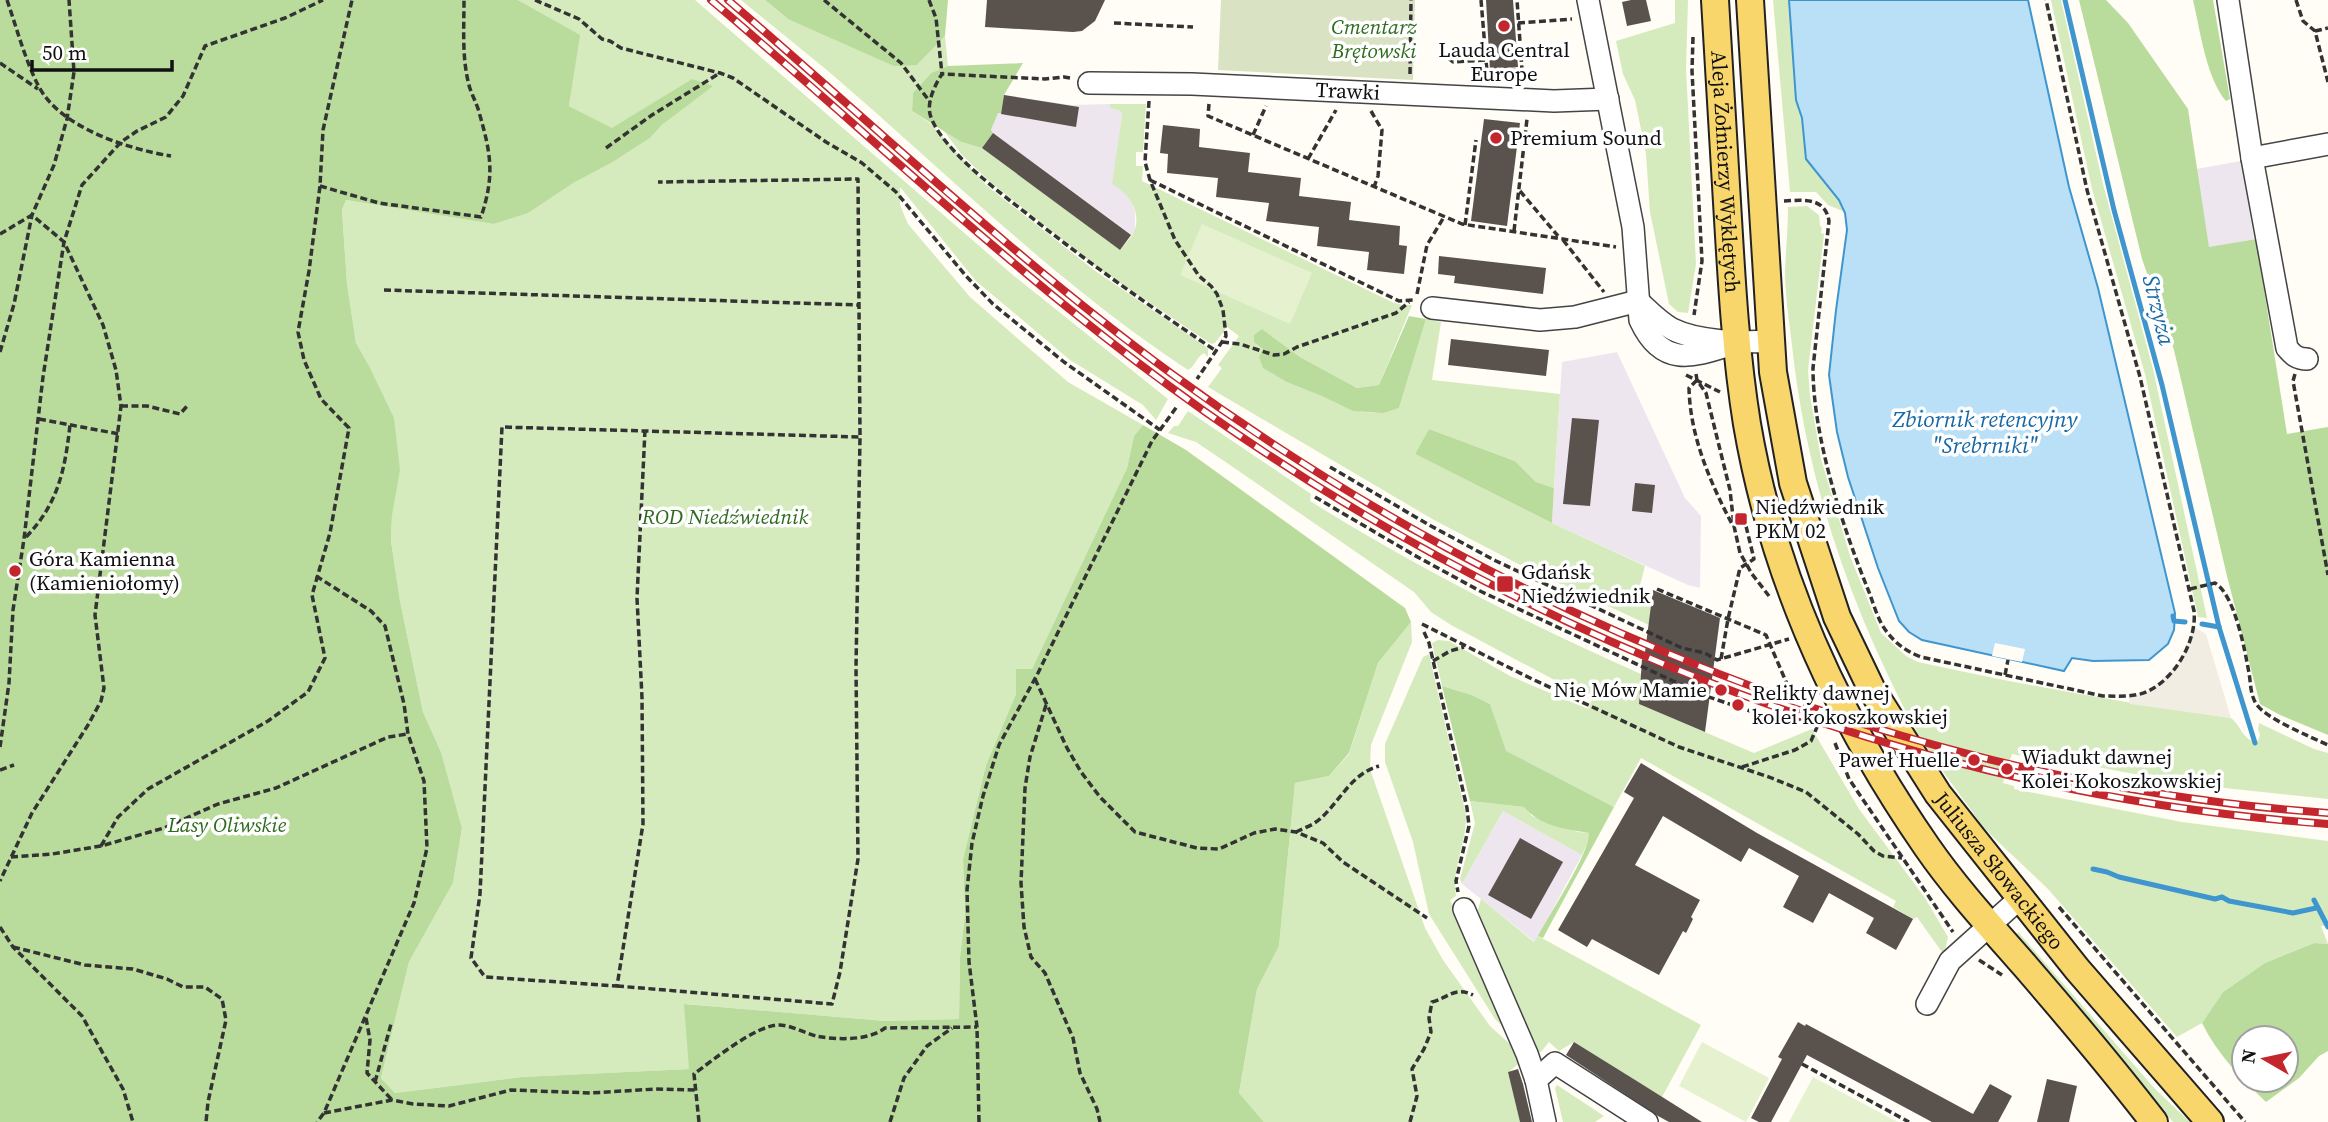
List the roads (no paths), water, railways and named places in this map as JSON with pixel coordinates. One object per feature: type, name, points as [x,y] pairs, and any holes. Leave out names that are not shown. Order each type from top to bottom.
[{"type":"main road","name":"Aleja Żołnierzy Wyklętych","points":[[1715,0],[1736,343]]},
{"type":"main road","name":"Aleja Żołnierzy Wyklętych","points":[[1750,0],[1770,341]]},
{"type":"main road","name":"Juliusza Słowackiego","points":[[1770,341],[1773,373],[1793,483],[1837,617],[1872,690],[1938,794],[2020,899],[2210,1122]]},
{"type":"main road","name":"Juliusza Słowackiego","points":[[1736,343],[1748,426],[1766,511],[1785,575],[1822,667],[1872,763],[1921,838],[1990,926],[2099,1051],[2154,1122]]},
{"type":"street","points":[[1588,0],[1635,240],[1639,301],[1660,322],[1675,330],[1736,343],[1770,341]]},
{"type":"street","points":[[2228,0],[2252,158],[2287,348],[2293,355],[2303,358]]},
{"type":"street","name":"Trawki","points":[[1096,83],[1192,84],[1554,101],[1608,99]]},
{"type":"street","points":[[2252,158],[2328,144]]},
{"type":"street","points":[[1432,308],[1540,320],[1575,317],[1639,301]]},
{"type":"street","points":[[1927,1004],[1950,961],[2020,899]]},
{"type":"street","points":[[1464,909],[1527,1054],[1545,1122]]},
{"type":"street","points":[[1536,1080],[1555,1063],[1647,1122]]},
{"type":"water","name":"Zbiornik retencyjny \"Srebrniki\"","points":[[1789,0],[2028,0],[2069,187],[2098,288],[2175,613],[2174,630],[2168,644],[2149,660],[2093,661],[2072,658],[2064,671],[1922,640],[1909,632],[1899,621],[1878,568],[1848,477],[1837,432],[1829,375],[1847,230],[1845,213],[1839,200],[1806,159],[1802,118],[1796,100]]},
{"type":"waterway","name":"Strzyża","points":[[2065,0],[2114,210],[2162,385],[2219,627],[2255,743]]},
{"type":"waterway","name":"Strzyża","points":[[2173,616],[2174,621],[2185,622]]},
{"type":"waterway","name":"Strzyża","points":[[2202,624],[2219,627]]},
{"type":"waterway","points":[[2093,869],[2215,899],[2222,897],[2229,901],[2293,913],[2316,908]]},
{"type":"waterway","name":"Strzyża","points":[[2314,900],[2328,927]]},
{"type":"railway","points":[[711,0],[1028,275],[1137,362],[1269,455],[1407,539],[1551,614],[1700,678],[1852,732],[2009,775],[2167,806],[2328,824]]},
{"type":"railway","points":[[728,0],[1002,239],[1172,374],[1301,462],[1436,542],[1575,613],[1720,674],[1868,726],[2019,766],[2172,796],[2328,813]]},
{"type":"place","name":"Lauda Central Europe","points":[[1504,26]]},
{"type":"place","name":"Premium Sound","points":[[1496,138]]},
{"type":"place","name":"Niedźwiednik PKM 02","points":[[1741,519]]},
{"type":"place","name":"Góra Kamienna (Kamieniołomy)","points":[[15,571]]},
{"type":"place","name":"Gdańsk Niedźwiednik","points":[[1505,584]]},
{"type":"place","name":"Nie Mów Mamie","points":[[1721,690]]},
{"type":"place","name":"Relikty dawnej kolei kokoszkowskiej","points":[[1738,705]]},
{"type":"place","name":"Paweł Huelle","points":[[1974,760]]},
{"type":"place","name":"Wiadukt dawnej Kolei Kokoszkowskiej","points":[[2007,769]]},
{"type":"park label","name":"Cmentarz Brętowski","points":[[1374,39]]},
{"type":"park label","name":"ROD Niedźwiednik","points":[[725,517]]},
{"type":"park label","name":"Lasy Oliwskie","points":[[227,825]]}]
